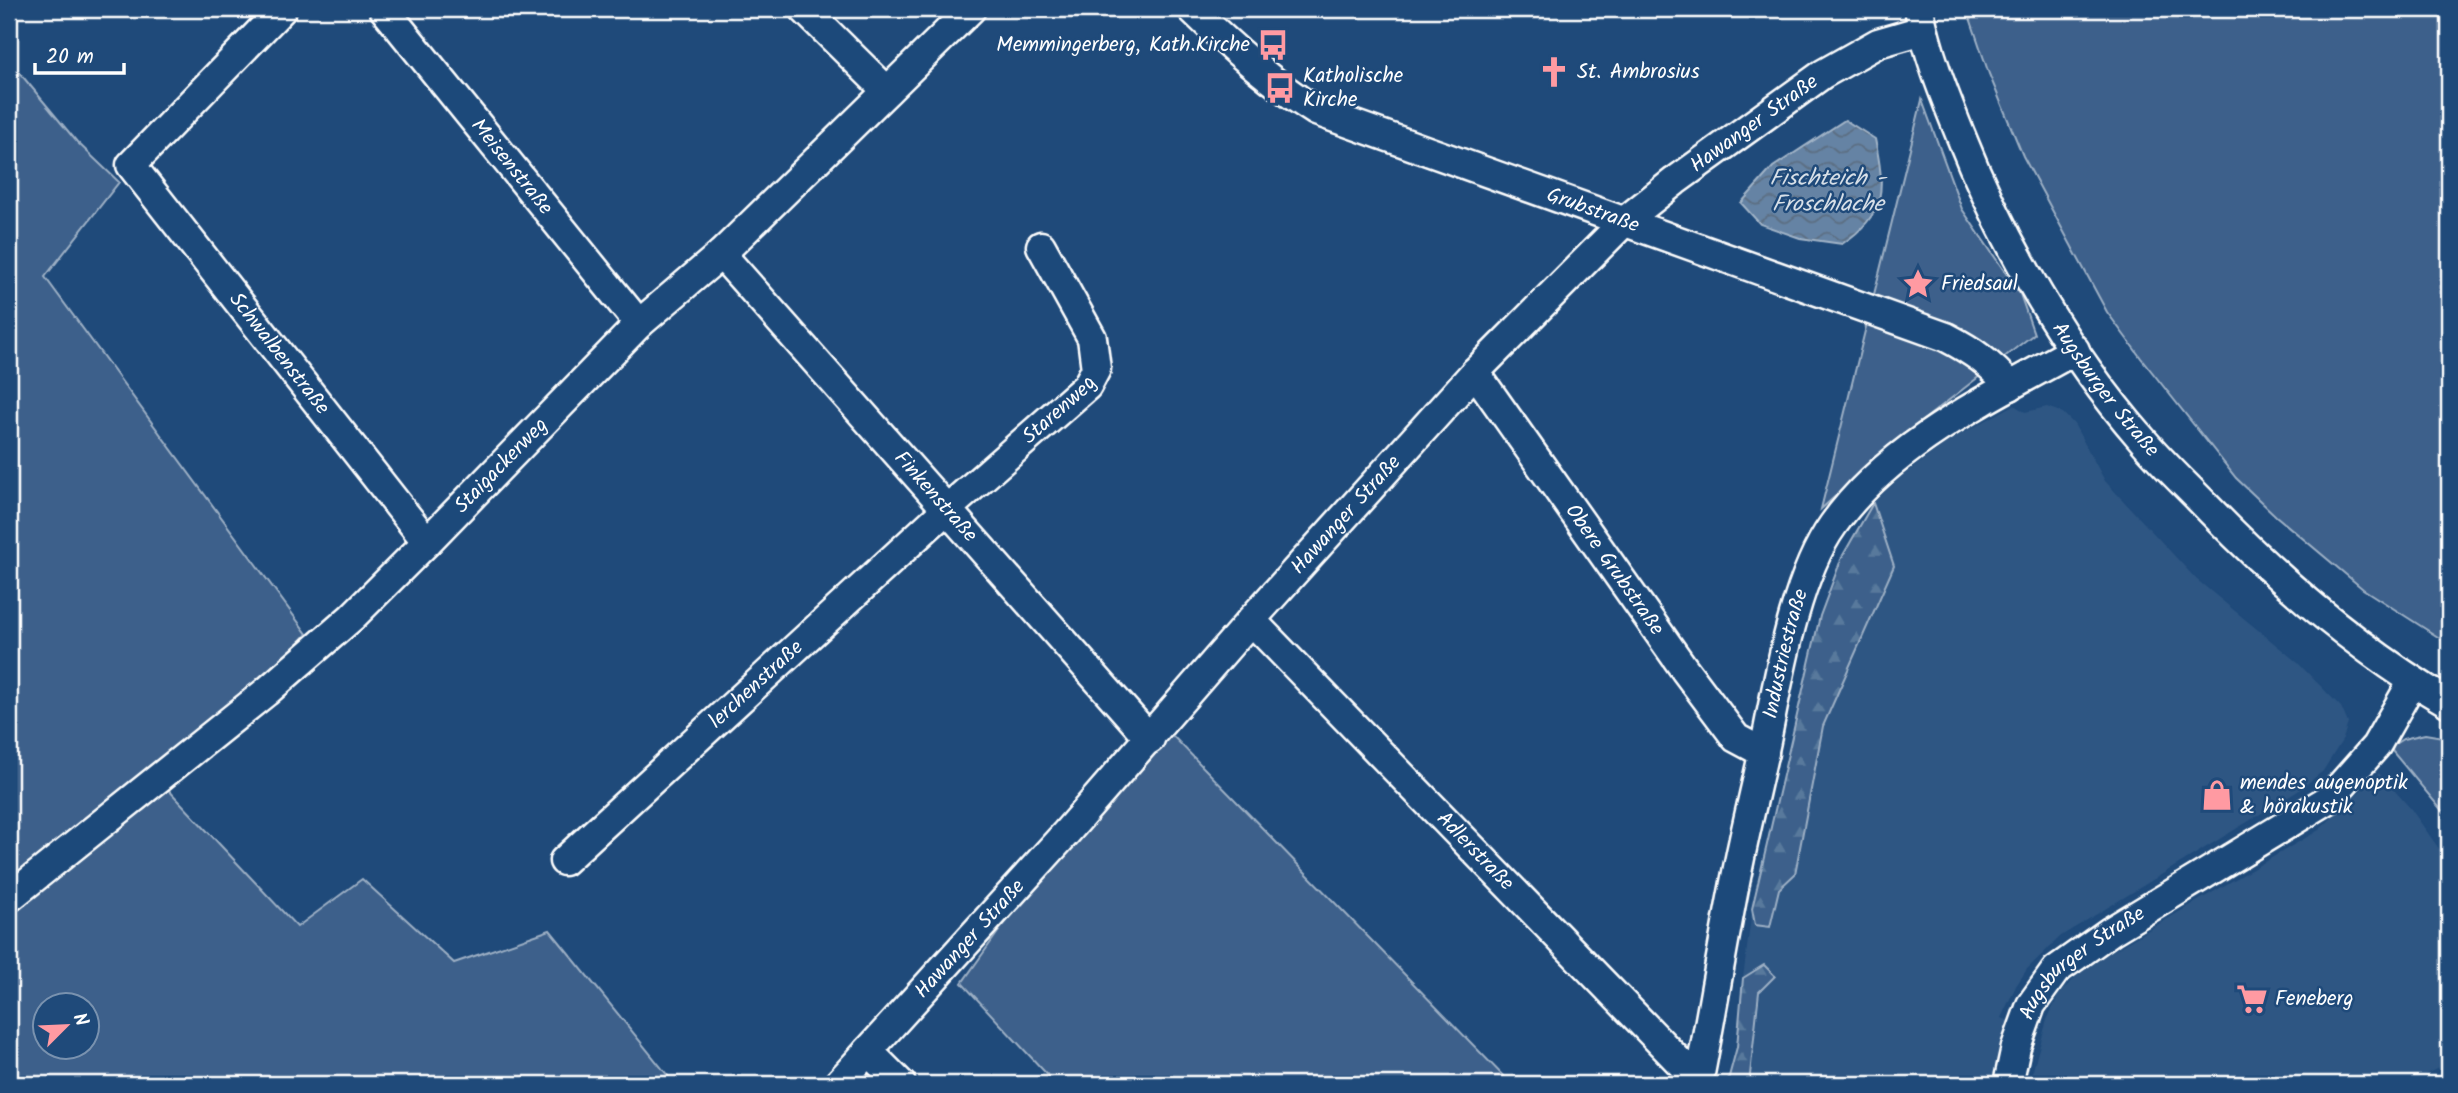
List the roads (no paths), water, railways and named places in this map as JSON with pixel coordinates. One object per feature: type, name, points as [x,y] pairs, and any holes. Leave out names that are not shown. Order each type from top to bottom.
[{"type":"street","name":"Schwalbenstraße","points":[[282,9],[131,165],[428,542]]},
{"type":"street","name":"Meisenstraße","points":[[384,9],[639,324]]},
{"type":"street","points":[[804,9],[887,91]]},
{"type":"street","name":"Staigackerweg","points":[[9,898],[266,692],[352,617],[639,324],[721,254],[971,9]]},
{"type":"street","name":"Grubstraße","points":[[1192,9],[1255,68],[1316,111],[1946,337],[1992,366],[2010,386]]},
{"type":"street","name":"Hawanger Straße","points":[[838,1084],[1150,739],[1251,620],[1475,372],[1626,220],[1675,181],[1823,74],[1921,19]]},
{"type":"street","name":"Augsburger Straße","points":[[1921,19],[1947,103],[1982,188],[2027,274],[2076,350],[2141,439],[2261,562],[2388,666],[2449,703]]},
{"type":"street","name":"Starenweg","points":[[947,509],[1087,386],[1096,369],[1092,338],[1041,246]]},
{"type":"street","name":"Finkenstraße","points":[[721,254],[1150,739]]},
{"type":"street","name":"Industriestraße","points":[[1699,1083],[1743,840],[1779,677],[1801,593],[1814,556],[1832,526],[1874,478],[1909,449],[2010,386],[2076,350]]},
{"type":"street","name":"Obere Grubstraße","points":[[1475,372],[1728,729],[1736,738],[1764,753]]},
{"type":"street","name":"lerchenstraße","points":[[564,861],[947,509]]},
{"type":"street","name":"Adlerstraße","points":[[1251,620],[1699,1083]]},
{"type":"street","name":"Augsburger Straße","points":[[2008,1084],[2016,1047],[2031,1005],[2056,970],[2111,931],[2329,799],[2376,746],[2413,681]]},
{"type":"street","points":[[868,1051],[901,1084]]},
{"type":"water","name":"Fischteich - Froschlache","points":[[1845,120],[1875,139],[1881,186],[1875,211],[1868,222],[1842,244],[1800,238],[1760,224],[1741,203],[1773,167]]},
{"type":"place","name":"Memmingerberg, Kath.Kirche","points":[[1273,45]]},
{"type":"place","name":"St. Ambrosius","points":[[1554,72]]},
{"type":"place","name":"Katholische Kirche","points":[[1280,88]]},
{"type":"place","name":"Friedsaul","points":[[1918,284]]},
{"type":"place","name":"mendes augenoptik & hörakustik","points":[[2217,795]]},
{"type":"place","name":"Feneberg","points":[[2252,999]]}]
